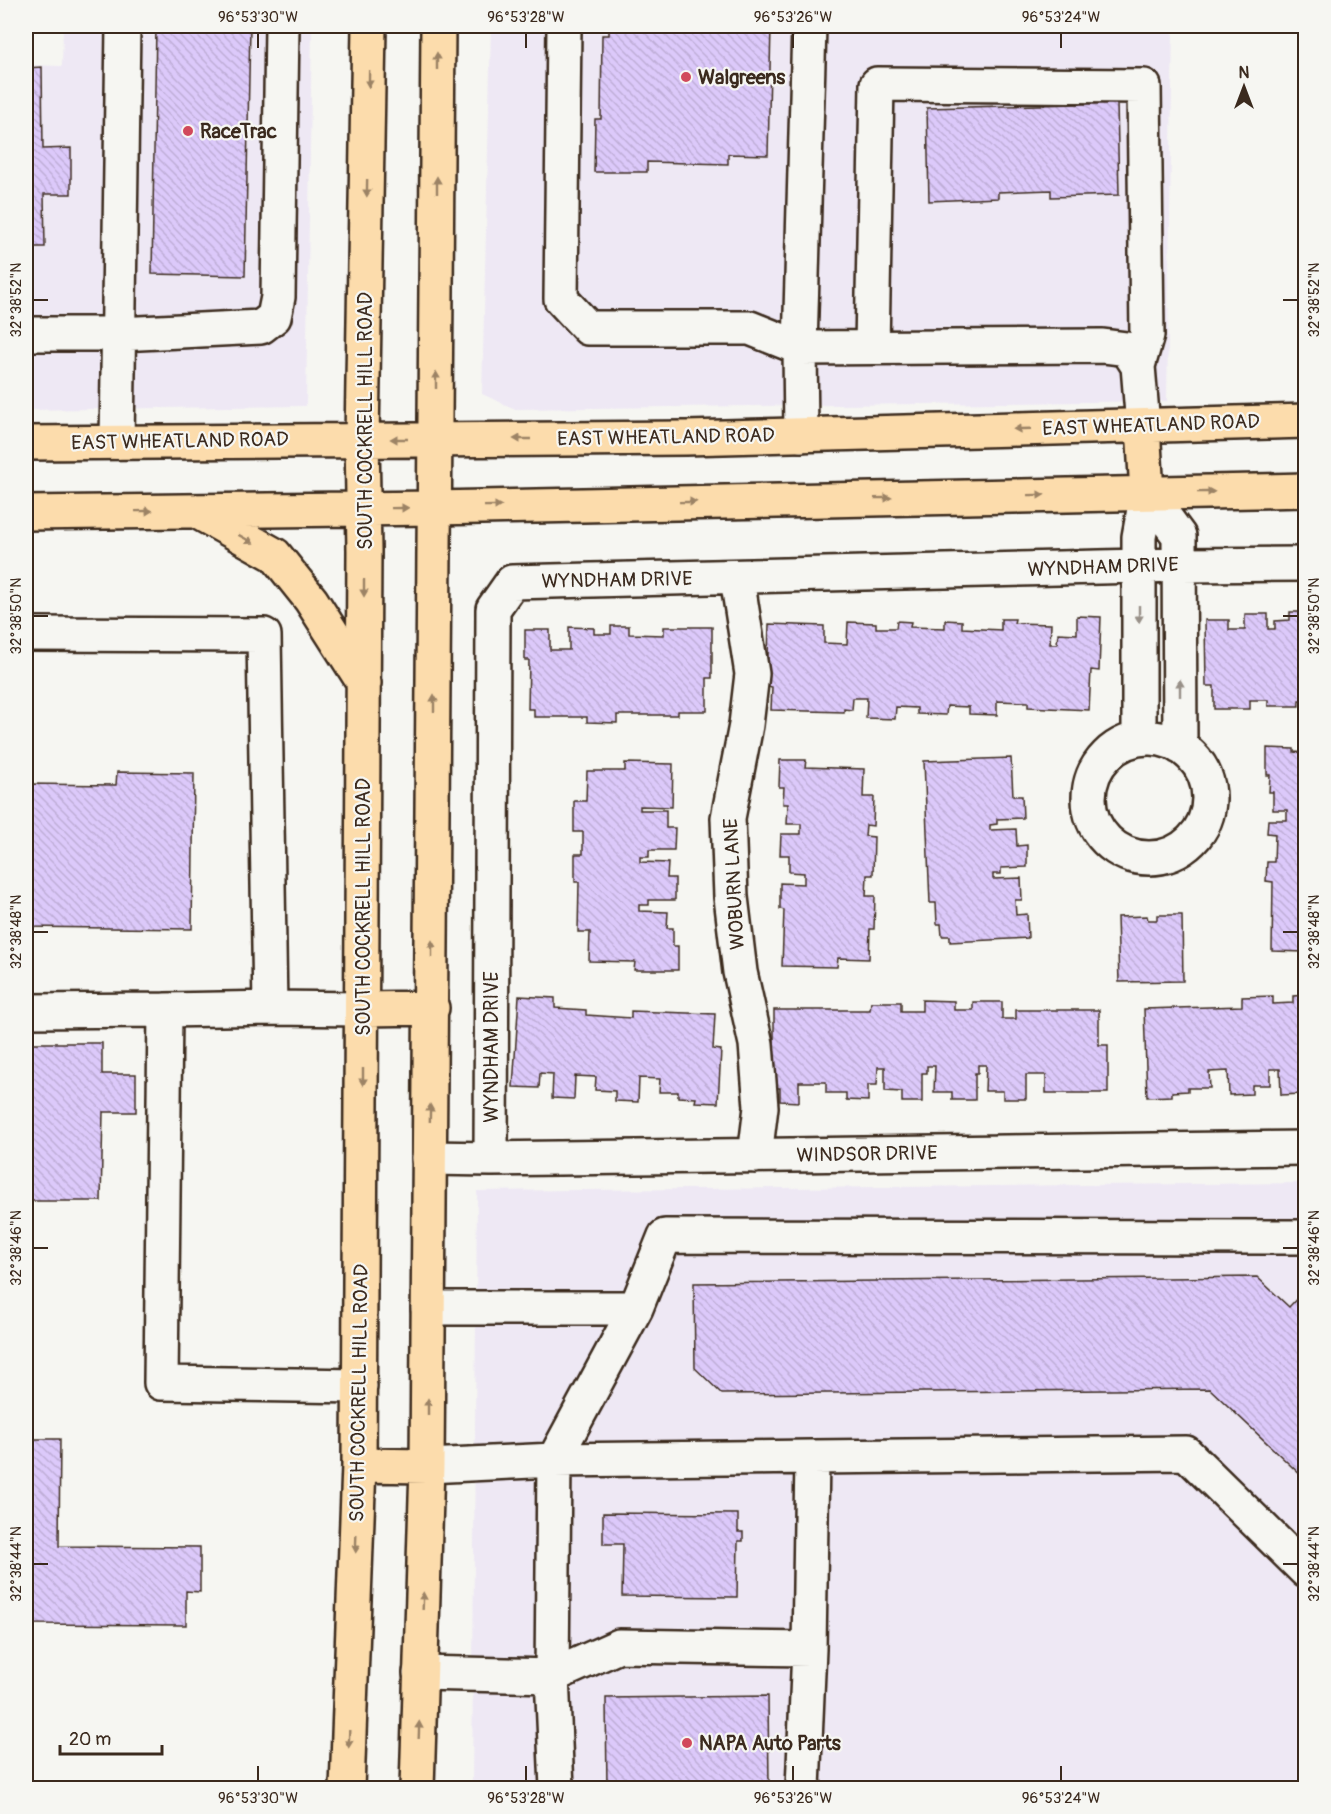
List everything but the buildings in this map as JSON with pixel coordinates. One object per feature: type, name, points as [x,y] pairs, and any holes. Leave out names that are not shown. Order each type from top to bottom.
[{"type":"main road","name":"SOUTH COCKRELL HILL ROAD","points":[[347,1788],[360,1386],[364,683],[362,439],[369,26]]},
{"type":"main road","points":[[417,1788],[427,1466],[438,26]]},
{"type":"main road","name":"EAST WHEATLAND ROAD","points":[[26,443],[435,438],[686,438],[1305,421]]},
{"type":"main road","points":[[1143,426],[1147,493]]},
{"type":"main road","points":[[26,513],[435,508],[1305,490]]},
{"type":"main road","points":[[194,511],[275,555],[311,600],[364,683]]},
{"type":"main road","points":[[363,1009],[432,1008]]},
{"type":"main road","points":[[359,1465],[427,1466]]},
{"type":"lane","points":[[117,442],[123,26]]},
{"type":"lane","points":[[26,334],[119,334],[261,327],[274,317],[278,297],[282,26]]},
{"type":"lane","points":[[564,26],[561,299],[588,328],[750,328],[800,348],[1102,346],[1127,349],[1138,366]]},
{"type":"lane","points":[[788,26],[808,59]]},
{"type":"lane","points":[[801,435],[800,348],[809,26]]},
{"type":"lane","points":[[873,347],[877,84],[1144,86],[1147,335],[1138,366],[1143,426]]},
{"type":"lane","points":[[1147,493],[1179,536],[1180,747]]},
{"type":"lane","points":[[1139,739],[1139,537],[1147,493]]},
{"type":"lane","name":"WYNDHAM DRIVE","points":[[491,1159],[493,609],[512,582],[1180,565],[1305,564]]},
{"type":"lane","name":"WOBURN LANE","points":[[737,578],[752,674],[746,725],[728,818],[731,897],[740,972],[756,1044],[761,1107],[754,1156]]},
{"type":"lane","points":[[26,634],[264,635],[270,1008]]},
{"type":"lane","points":[[1152,738],[1168,741],[1180,747],[1196,761],[1205,776],[1209,792],[1208,809],[1203,825],[1193,840],[1179,850],[1164,856],[1148,858],[1118,849],[1096,826],[1090,810],[1090,792],[1094,775],[1103,759],[1117,748],[1139,739],[1152,738]]},
{"type":"lane","points":[[26,1011],[363,1009]]},
{"type":"lane","points":[[165,1010],[162,1383],[360,1386]]},
{"type":"lane","name":"WINDSOR DRIVE","points":[[429,1158],[1305,1148]]},
{"type":"lane","points":[[557,1788],[552,1676],[554,1460],[636,1308],[665,1236],[1305,1237]]},
{"type":"lane","points":[[428,1308],[636,1308]]},
{"type":"lane","points":[[427,1466],[554,1460],[1186,1453],[1305,1571]]},
{"type":"lane","points":[[803,1788],[809,1649],[812,1457]]},
{"type":"lane","points":[[420,1673],[552,1676],[619,1646],[809,1649]]},
{"type":"shaded area","points":[[63,26],[312,26],[306,406],[26,410],[26,65],[62,66]]},
{"type":"shaded area","points":[[491,26],[1173,26],[1167,401],[515,409],[482,394]]},
{"type":"shaded area","points":[[1305,1183],[1305,1788],[472,1788],[477,1191]]},
{"type":"place","name":"Walgreens","points":[[686,77]]},
{"type":"place","name":"RaceTrac","points":[[188,131]]},
{"type":"place","name":"NAPA Auto Parts","points":[[687,1743]]}]
